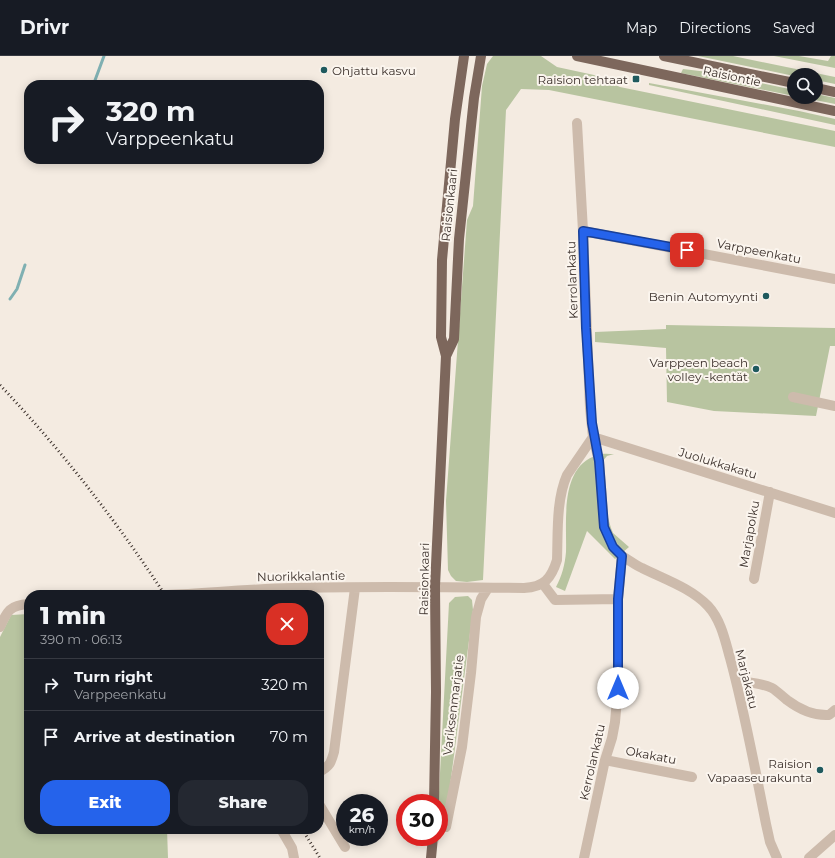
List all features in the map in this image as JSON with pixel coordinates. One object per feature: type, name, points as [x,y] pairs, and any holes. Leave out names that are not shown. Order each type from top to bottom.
[{"type":"main road","name":"Raisionkaari","points":[[434,794],[436,684],[435,586],[446,356],[441,337],[442,260],[455,119],[464,56]]},
{"type":"main road","name":"Raisionkaari","points":[[446,356],[454,338],[457,261],[474,98],[481,56]]},
{"type":"main road","name":"Raisiontie","points":[[577,56],[835,110]]},
{"type":"main road","name":"Raisiontie","points":[[664,56],[787,82]]},
{"type":"main road","points":[[823,89],[835,92]]},
{"type":"main road","points":[[431,858],[432,846]]},
{"type":"street","name":"Kerrolankatu","points":[[577,122],[589,385],[593,437],[599,461],[604,527],[613,547],[622,556],[618,599],[617,705],[612,738],[605,760],[584,858]]},
{"type":"street","name":"Varppeenkatu","points":[[583,231],[835,279]]},
{"type":"street","points":[[793,397],[835,406]]},
{"type":"street","name":"Juolukkakatu","points":[[593,437],[835,513]]},
{"type":"street","points":[[435,586],[460,588],[533,588],[543,584],[550,577],[557,560],[561,498],[564,482],[567,475],[593,437]]},
{"type":"street","name":"Marjapolku","points":[[754,579],[770,492]]},
{"type":"street","name":"Marjakatu","points":[[622,556],[640,568],[683,588],[708,605],[716,616],[736,681],[770,842],[777,858]]},
{"type":"street","points":[[543,584],[555,600],[618,599]]},
{"type":"street","name":"Nuorikkalantie","points":[[257,590],[292,588],[435,586]]},
{"type":"street","points":[[324,769],[331,763],[334,752],[355,588]]},
{"type":"street","name":"Variksenmarjatie","points":[[448,817],[462,746],[476,617],[481,599],[488,588]]},
{"type":"street","points":[[0,627],[8,610],[13,607],[24,605]]},
{"type":"street","points":[[736,681],[762,684],[773,689],[795,706],[807,712],[820,716],[832,713]]},
{"type":"street","name":"Okakatu","points":[[605,760],[692,777]]},
{"type":"street","points":[[324,812],[345,847]]},
{"type":"street","points":[[284,834],[292,848],[294,858]]},
{"type":"street","points":[[809,858],[835,835]]},
{"type":"green space","points":[[493,56],[541,56],[557,67],[594,75],[620,87],[835,131],[835,147],[549,90],[521,89],[506,110],[483,580],[467,582],[456,581],[448,570],[446,501],[467,220],[473,206],[482,86],[487,64]]},
{"type":"green space","points":[[698,56],[733,56],[791,68],[787,68],[787,75]]},
{"type":"green space","points":[[774,56],[799,56],[828,61],[831,56],[835,56],[835,68]]},
{"type":"green space","points":[[683,69],[708,72],[787,89],[787,95],[681,73]]},
{"type":"green space","points":[[823,75],[835,77],[835,84],[823,81]]},
{"type":"green space","points":[[649,83],[835,119],[835,125],[649,85]]},
{"type":"green space","points":[[823,95],[835,98],[835,104],[823,102]]},
{"type":"green space","points":[[666,325],[835,328],[835,346],[830,346],[816,416],[714,411],[667,402],[666,348],[595,342],[595,332],[666,329]]},
{"type":"green space","points":[[600,454],[614,454],[607,456],[602,462],[607,514],[613,533],[629,547],[615,559],[587,531],[565,591],[556,587],[562,574],[566,556],[566,511],[571,482],[577,470],[585,461]]},
{"type":"green space","points":[[468,596],[472,600],[473,610],[448,796],[448,794],[439,794],[439,792],[449,603],[455,597]]},
{"type":"green space","points":[[24,614],[24,834],[167,834],[168,858],[0,858],[0,637],[11,615]]},
{"type":"waterway","points":[[95,80],[104,56]]},
{"type":"waterway","points":[[10,299],[17,289],[25,265]]},
{"type":"railway","points":[[0,385],[45,435],[87,486],[127,539],[162,590]]},
{"type":"railway","points":[[305,834],[320,858]]},
{"type":"place","name":"Ohjattu kasvu","points":[[324,70]]},
{"type":"place","name":"Raision tehtaat","points":[[636,79]]},
{"type":"place","name":"Benin Automyynti","points":[[766,296]]},
{"type":"place","name":"Varppeen beach volley -kentät","points":[[756,369]]},
{"type":"place","name":"Raision Vapaaseurakunta","points":[[820,770]]},
{"type":"route","points":[[618,688],[618,599],[622,556],[613,547],[604,527],[599,461],[593,437],[586,328],[583,231],[687,250]]}]
